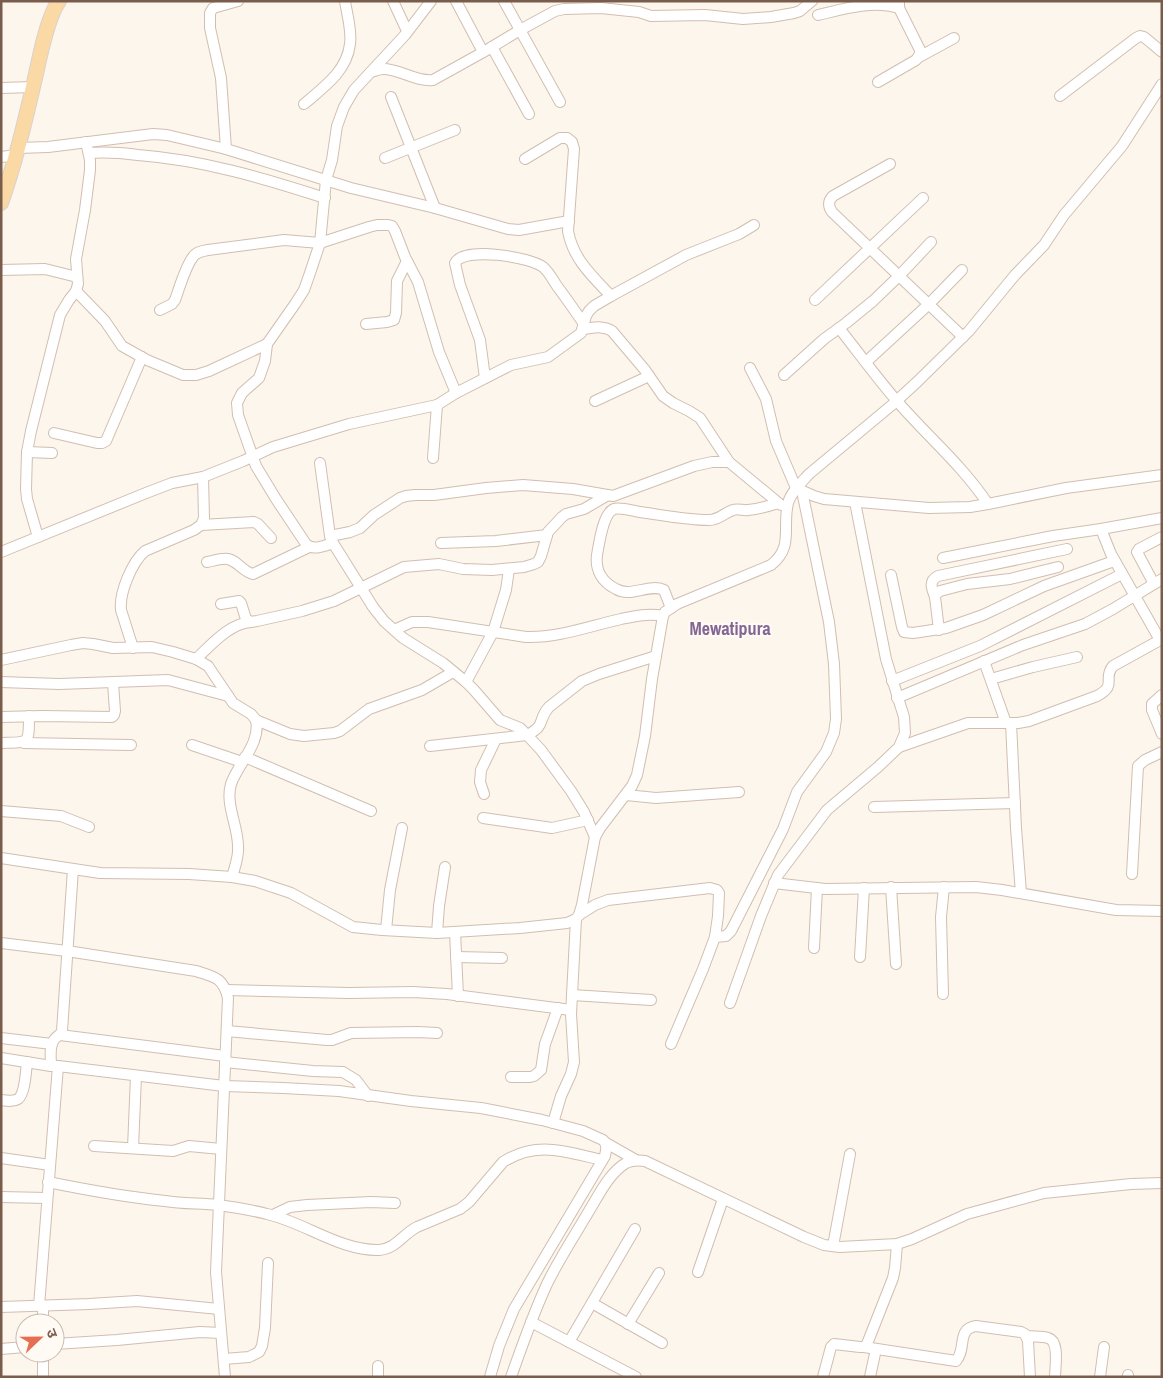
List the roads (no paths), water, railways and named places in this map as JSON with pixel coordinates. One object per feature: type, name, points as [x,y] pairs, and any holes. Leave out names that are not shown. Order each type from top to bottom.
[{"type":"main road","points":[[1,203],[17,152],[41,51],[56,3]]},
{"type":"street","points":[[226,149],[222,78],[211,35],[210,12],[213,8],[238,1]]},
{"type":"street","points":[[304,104],[337,74],[344,63],[350,43],[350,26],[345,1]]},
{"type":"street","points":[[394,1],[407,31]]},
{"type":"street","points":[[309,547],[256,466],[238,415],[237,403],[242,393],[259,378],[265,361],[267,344],[304,290],[310,274],[320,243],[326,180],[332,160],[337,126],[344,107],[354,90],[431,1]]},
{"type":"street","points":[[456,1],[529,114]]},
{"type":"street","points":[[504,1],[560,102]]},
{"type":"street","points":[[371,72],[388,70],[424,80],[433,80],[555,11],[564,9],[601,8],[639,12],[651,16],[705,15],[748,19],[800,12],[812,1]]},
{"type":"street","points":[[818,15],[847,8],[899,5],[920,50],[919,57]]},
{"type":"street","points":[[1060,96],[1140,36],[1144,37],[1162,52]]},
{"type":"street","points":[[878,82],[954,38]]},
{"type":"street","points":[[553,1123],[560,1096],[571,1074],[574,1062],[571,1010],[577,917],[595,837],[626,795],[637,775],[646,736],[662,616],[677,604],[771,565],[778,559],[785,547],[788,503],[809,474],[896,401],[964,336],[1044,245],[1064,214],[1122,146],[1162,84]]},
{"type":"street","points":[[1,88],[33,87]]},
{"type":"street","points":[[391,97],[435,208]]},
{"type":"street","points":[[385,158],[455,130]]},
{"type":"street","points":[[1,156],[86,142],[153,134],[167,135],[226,149],[351,188],[435,208],[501,227],[519,230],[569,221]]},
{"type":"street","points":[[525,159],[560,138],[567,138],[572,142],[574,149],[569,221],[570,239],[577,257],[583,266],[611,296]]},
{"type":"street","points":[[38,537],[26,494],[27,452],[30,431],[60,316],[76,291],[78,284],[78,248],[90,180],[90,160],[86,142]]},
{"type":"street","points":[[88,154],[116,153],[183,160],[241,172],[325,198]]},
{"type":"street","points":[[890,164],[833,196],[828,204],[832,212],[870,249],[964,336]]},
{"type":"street","points":[[815,300],[923,198]]},
{"type":"street","points":[[160,310],[172,304],[175,300],[193,256],[198,253],[284,240],[320,243],[369,227],[388,224],[395,231],[418,282],[439,352],[456,392]]},
{"type":"street","points":[[1,552],[172,483],[203,477],[273,447],[349,424],[437,404],[456,392],[517,363],[548,357],[581,333],[589,311],[611,296],[686,255],[739,234],[754,225]]},
{"type":"street","points":[[784,375],[824,339],[873,301],[931,242]]},
{"type":"street","points":[[485,378],[480,340],[458,278],[455,264],[458,258],[474,254],[501,255],[541,266],[550,275],[584,326]]},
{"type":"street","points":[[366,324],[394,320],[397,281],[407,261]]},
{"type":"street","points":[[1,270],[45,269],[77,277]]},
{"type":"street","points":[[866,362],[929,304],[962,270]]},
{"type":"street","points":[[76,291],[105,321],[122,346],[183,375],[196,375],[209,371],[267,344]]},
{"type":"street","points":[[584,326],[607,328],[612,331],[668,400],[700,418],[729,462],[787,511]]},
{"type":"street","points":[[839,328],[896,401],[963,470],[988,504]]},
{"type":"street","points":[[54,433],[97,443],[106,441],[142,357]]},
{"type":"street","points":[[715,937],[726,936],[731,931],[783,829],[797,792],[826,752],[834,733],[836,720],[832,645],[828,614],[799,490],[776,441],[766,399],[750,368]]},
{"type":"street","points":[[594,401],[648,376]]},
{"type":"street","points":[[433,458],[437,404]]},
{"type":"street","points":[[27,452],[52,453]]},
{"type":"street","points":[[207,562],[228,559],[248,573],[253,574],[309,547],[317,548],[360,528],[374,515],[400,498],[415,494],[434,495],[523,485],[574,488],[613,496],[703,464],[729,462]]},
{"type":"street","points":[[320,463],[331,540],[373,607],[394,630],[418,648],[442,662],[466,682],[500,720],[520,728],[527,735],[541,750],[571,791],[588,820],[595,837]]},
{"type":"street","points":[[799,490],[824,499],[941,508],[970,507],[1066,488],[1162,475]]},
{"type":"street","points":[[133,648],[120,604],[131,572],[136,561],[146,551],[194,530],[201,525],[204,518],[203,477]]},
{"type":"street","points":[[196,659],[234,626],[244,622],[302,611],[334,601],[362,589],[401,568],[439,564],[476,570],[509,569],[524,567],[538,562],[551,528],[566,514],[584,509],[608,495]]},
{"type":"street","points":[[730,1003],[778,874],[827,810],[878,768],[899,747],[905,733],[904,717],[886,659],[855,502]]},
{"type":"street","points":[[671,608],[662,588],[655,587],[622,592],[601,577],[596,559],[606,516],[609,512],[617,509],[712,520],[734,510],[750,510],[778,503]]},
{"type":"street","points":[[943,558],[1053,536],[1162,518]]},
{"type":"street","points":[[201,525],[254,522],[271,538]]},
{"type":"street","points":[[899,747],[968,724],[1029,721],[1105,692],[1108,688],[1110,670],[1113,666],[1161,640],[1114,560],[1101,529]]},
{"type":"street","points":[[441,543],[496,541],[547,535]]},
{"type":"street","points":[[897,698],[1023,645],[1085,624],[1134,596],[1158,581],[1137,552],[1162,537]]},
{"type":"street","points":[[939,630],[932,586],[934,578],[1067,549]]},
{"type":"street","points":[[892,574],[899,619],[904,632],[913,633],[939,630],[983,615],[1044,586],[1114,560]]},
{"type":"street","points":[[935,597],[936,594],[945,589],[1010,579],[1058,566]]},
{"type":"street","points":[[466,682],[493,632],[506,590],[509,569]]},
{"type":"street","points":[[892,680],[980,646],[1122,574]]},
{"type":"street","points":[[221,604],[239,600],[246,619],[251,622]]},
{"type":"street","points":[[394,630],[412,622],[428,622],[526,637],[550,636],[637,616],[654,614],[662,616]]},
{"type":"street","points":[[1,660],[83,643],[113,648],[152,647],[196,659],[208,666],[233,703],[252,714],[257,725],[254,742],[231,784],[230,795],[238,845],[238,859],[232,876]]},
{"type":"street","points":[[430,746],[527,735],[537,730],[540,726],[545,711],[582,681],[656,656]]},
{"type":"street","points":[[991,679],[1077,657]]},
{"type":"street","points":[[984,661],[1008,723],[1022,893]]},
{"type":"street","points":[[256,720],[298,736],[334,734],[369,709],[422,690],[453,672]]},
{"type":"street","points":[[1,682],[59,684],[168,680],[228,696]]},
{"type":"street","points":[[1,717],[112,717],[115,711],[113,683]]},
{"type":"street","points":[[1162,695],[1152,704],[1152,710],[1162,734]]},
{"type":"street","points":[[24,743],[29,736],[29,716]]},
{"type":"street","points":[[484,794],[480,782],[481,770],[496,739]]},
{"type":"street","points":[[1,743],[131,745]]},
{"type":"street","points":[[192,745],[244,760],[371,811]]},
{"type":"street","points":[[1132,874],[1138,766],[1145,760],[1162,752]]},
{"type":"street","points":[[626,795],[656,798],[739,792]]},
{"type":"street","points":[[874,807],[1015,803]]},
{"type":"street","points":[[1,811],[56,816],[71,819],[89,827]]},
{"type":"street","points":[[483,818],[552,828],[588,820]]},
{"type":"street","points":[[386,930],[390,890],[402,828]]},
{"type":"street","points":[[1,858],[100,873],[232,876],[291,893],[353,927],[437,933],[567,922],[595,905],[608,900],[714,888],[719,893],[715,937],[671,1044]]},
{"type":"street","points":[[437,933],[445,868]]},
{"type":"street","points":[[42,1313],[54,1066],[52,1044],[62,1031],[73,870]]},
{"type":"street","points":[[774,883],[817,888],[976,887],[1022,893],[1116,910],[1162,911]]},
{"type":"street","points":[[943,994],[941,917],[944,887]]},
{"type":"street","points":[[814,948],[817,888]]},
{"type":"street","points":[[860,957],[864,888]]},
{"type":"street","points":[[892,888],[896,964]]},
{"type":"street","points":[[455,932],[458,996]]},
{"type":"street","points":[[1,943],[68,950],[196,971],[210,976],[223,984],[228,998],[216,1272],[225,1377]]},
{"type":"street","points":[[456,957],[502,958]]},
{"type":"street","points":[[226,990],[349,993],[413,992],[571,1010]]},
{"type":"street","points":[[572,996],[651,1000]]},
{"type":"street","points":[[512,1077],[534,1076],[540,1070],[545,1044],[558,1008]]},
{"type":"street","points":[[226,1031],[327,1040],[350,1033],[437,1033]]},
{"type":"street","points":[[60,1035],[313,1071],[343,1072],[356,1080],[368,1096]]},
{"type":"street","points":[[1,1038],[52,1044]]},
{"type":"street","points":[[1,1058],[224,1086],[339,1091],[411,1102],[481,1108],[583,1131],[603,1140],[636,1160]]},
{"type":"street","points":[[1,1100],[10,1101],[19,1098],[22,1092],[27,1062]]},
{"type":"street","points":[[133,1148],[136,1076]]},
{"type":"street","points":[[490,1377],[499,1346],[514,1309],[605,1156],[606,1143]]},
{"type":"street","points":[[94,1146],[173,1151],[189,1146],[221,1149]]},
{"type":"street","points":[[48,1182],[98,1192],[166,1202],[219,1205],[273,1216],[352,1245],[382,1250],[392,1246],[417,1226],[460,1209],[469,1202],[503,1162],[510,1158],[539,1148],[553,1149],[602,1160]]},
{"type":"street","points":[[833,1246],[850,1154]]},
{"type":"street","points":[[1,1158],[50,1165]]},
{"type":"street","points":[[511,1377],[547,1284],[568,1245],[606,1183],[627,1162],[645,1160],[804,1237],[824,1245],[833,1246],[897,1244],[967,1214],[1044,1193],[1131,1184],[1162,1183]]},
{"type":"street","points":[[1,1197],[47,1198]]},
{"type":"street","points":[[698,1272],[724,1199]]},
{"type":"street","points":[[273,1216],[290,1208],[306,1204],[395,1203]]},
{"type":"street","points":[[570,1342],[635,1229]]},
{"type":"street","points":[[864,1347],[867,1344],[893,1278],[897,1244]]},
{"type":"street","points":[[224,1359],[249,1358],[259,1352],[262,1346],[265,1328],[268,1263]]},
{"type":"street","points":[[628,1324],[658,1273]]},
{"type":"street","points":[[1,1307],[137,1301],[219,1310]]},
{"type":"street","points":[[592,1303],[662,1343]]},
{"type":"street","points":[[531,1322],[636,1377]]},
{"type":"street","points":[[823,1377],[831,1347],[834,1344],[956,1361],[960,1355],[964,1334],[967,1329],[976,1326],[1021,1332],[1027,1336],[1053,1340],[1056,1349],[1054,1377]]},
{"type":"street","points":[[65,1343],[220,1332]]},
{"type":"street","points":[[1027,1336],[1030,1377]]},
{"type":"street","points":[[1100,1377],[1104,1347]]},
{"type":"street","points":[[1,1349],[15,1348]]},
{"type":"street","points":[[870,1377],[876,1349]]},
{"type":"street","points":[[42,1377],[43,1363]]},
{"type":"street","points":[[378,1366],[378,1377]]},
{"type":"district","name":"Mewatipura","points":[[730,629]]}]
